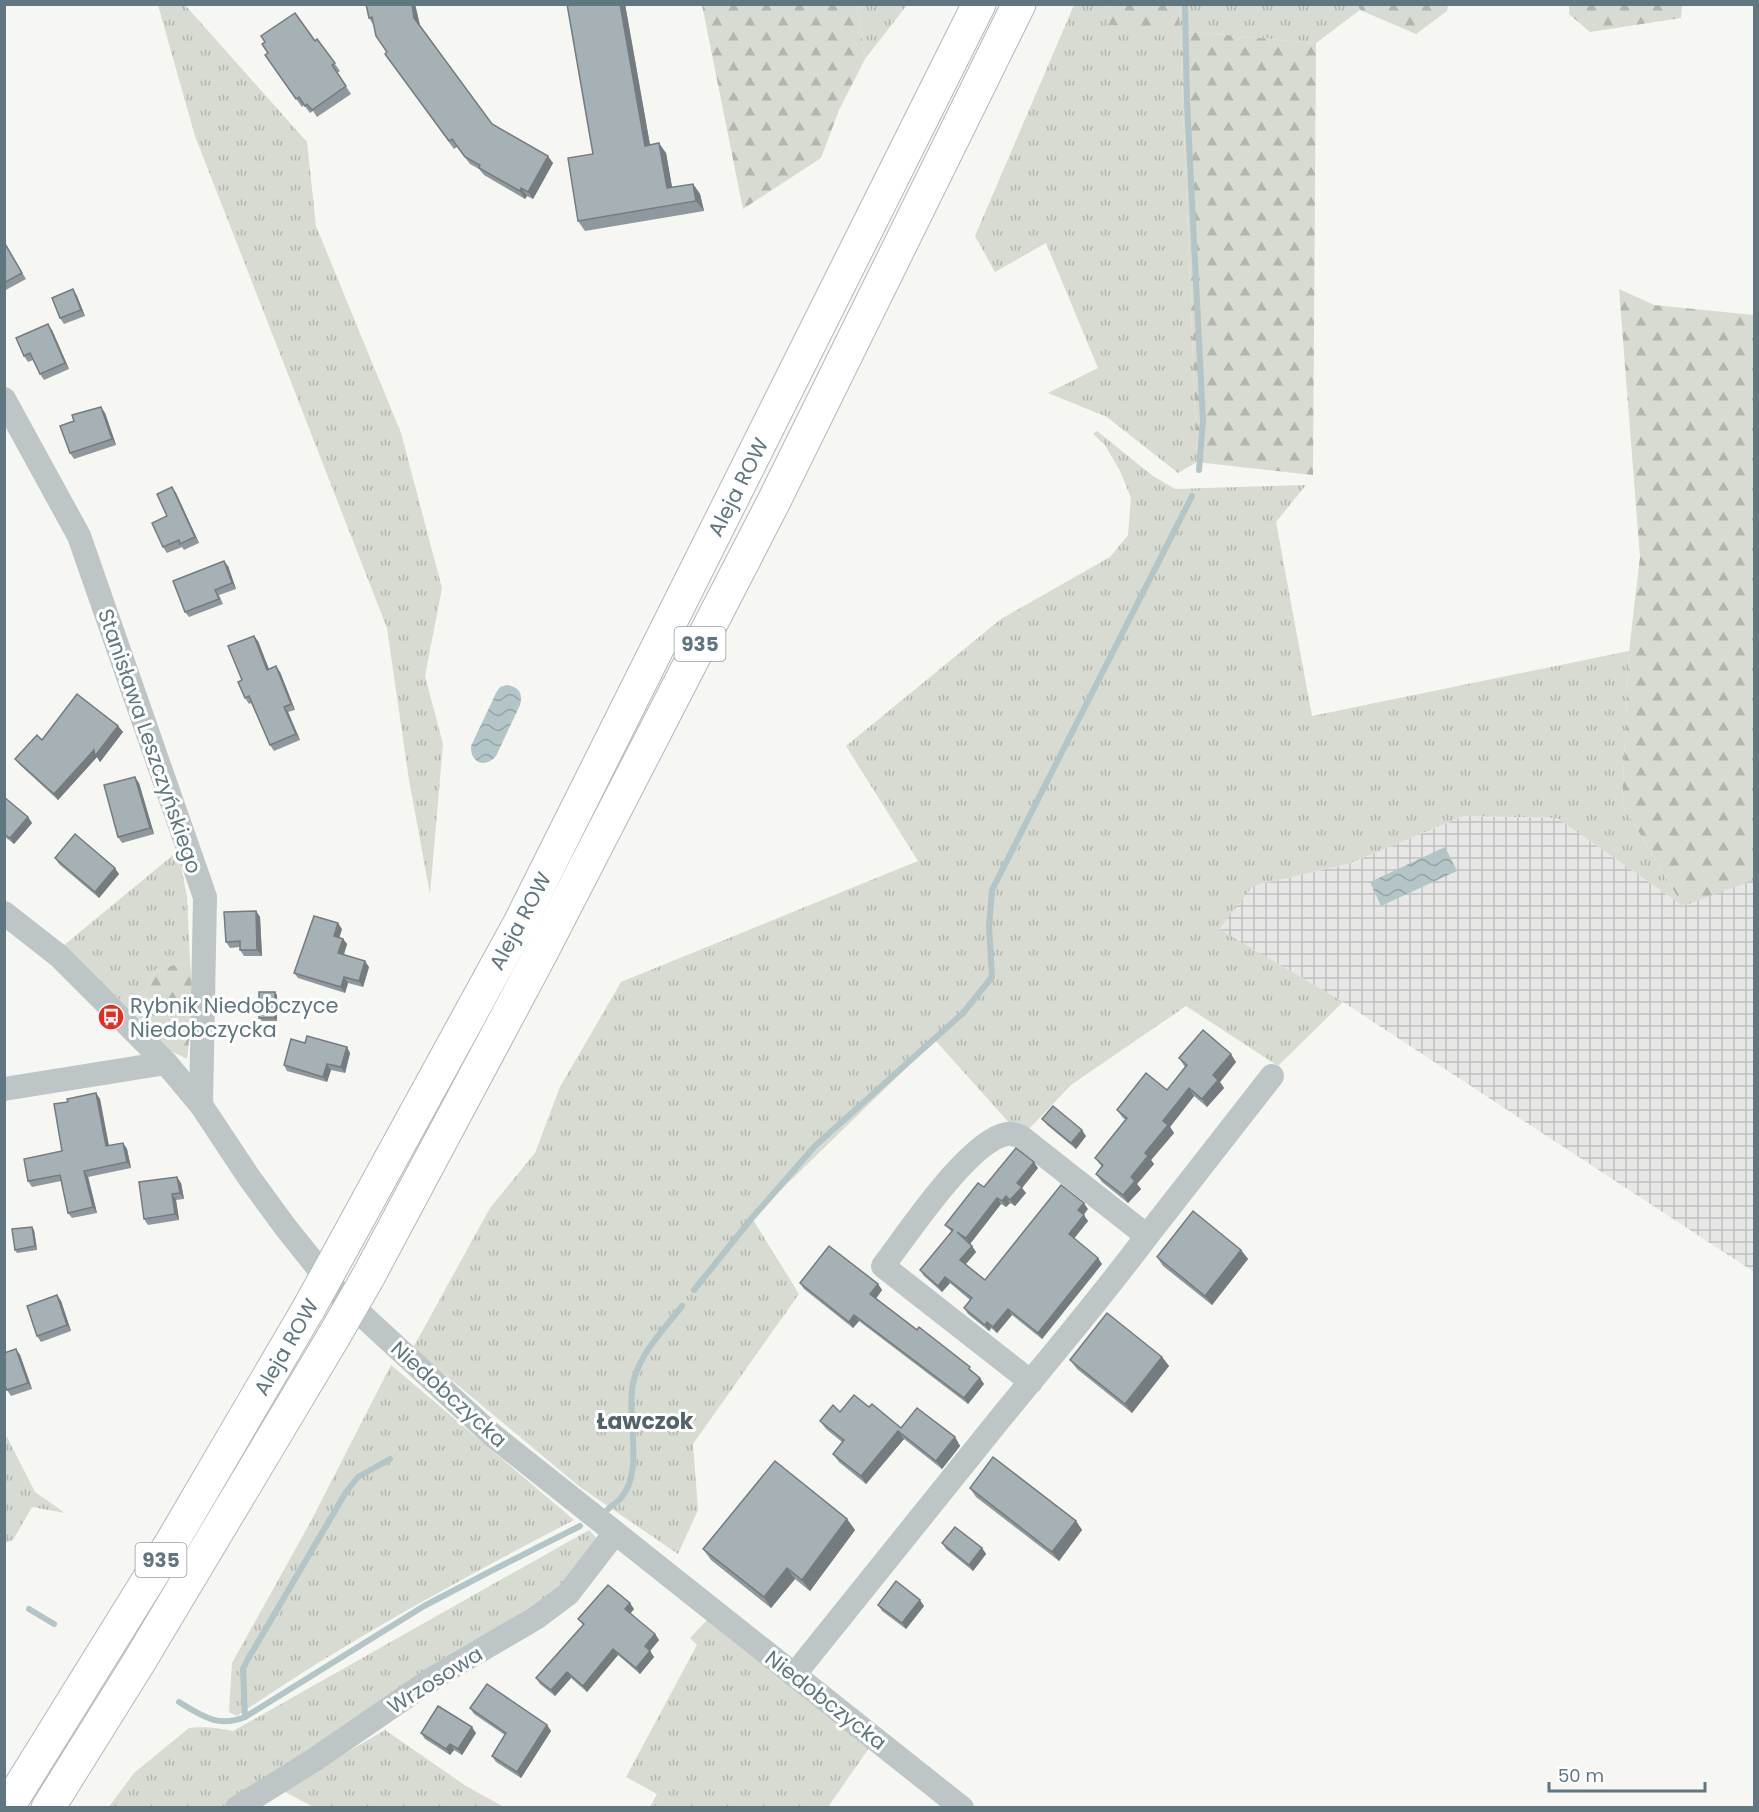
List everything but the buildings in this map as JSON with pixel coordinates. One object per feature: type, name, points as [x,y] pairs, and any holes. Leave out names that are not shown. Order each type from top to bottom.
[{"type":"main road","name":"Aleja ROW","points":[[7,1808],[172,1542],[309,1308],[520,923],[979,4]]},
{"type":"main road","name":"Aleja ROW","points":[[48,1808],[140,1662],[368,1277],[541,953],[768,513],[1019,4]]},
{"type":"street","name":"Stanisława Leszczyńskiego","points":[[4,399],[79,537],[205,897],[201,1104]]},
{"type":"street","name":"Niedobczycka","points":[[4,913],[59,956],[166,1063],[201,1104],[248,1176],[339,1294],[491,1434],[962,1808]]},
{"type":"street","points":[[4,1089],[166,1063]]},
{"type":"street","points":[[794,1675],[1031,1382],[1272,1076]]},
{"type":"street","points":[[1031,1382],[883,1266],[945,1184],[976,1152],[997,1138],[1013,1134],[1030,1143],[1147,1236]]},
{"type":"street","name":"Wrzosowa","points":[[237,1808],[314,1760],[435,1677],[536,1618],[568,1594],[615,1533]]},
{"type":"shaded area","points":[[1464,816],[1557,818],[1683,906],[1754,877],[1754,1272],[1343,1002],[1218,929],[1253,886],[1348,864]]},
{"type":"green space","points":[[1569,4],[1682,5],[1681,18],[1590,32],[1569,14]]},
{"type":"green space","points":[[158,5],[185,5],[307,142],[316,226],[401,433],[442,588],[425,676],[443,744],[430,894],[409,780],[387,628],[195,136]]},
{"type":"green space","points":[[702,5],[857,5],[865,59],[839,110],[821,158],[743,209]]},
{"type":"green space","points":[[857,5],[907,5],[865,59]]},
{"type":"green space","points":[[1074,5],[1111,5],[1108,25],[1180,30],[1179,5],[1358,5],[1360,10],[1316,43],[1180,31],[1197,462],[1178,473],[1107,417],[1048,393],[1098,368],[1046,243],[995,272],[975,236]]},
{"type":"green space","points":[[1111,5],[1179,5],[1180,31],[1107,25]]},
{"type":"green space","points":[[1358,5],[1448,5],[1447,11],[1416,34],[1360,10]]},
{"type":"green space","points":[[1180,31],[1316,43],[1313,475],[1197,462]]},
{"type":"green space","points":[[1619,289],[1654,305],[1754,315],[1754,880],[1683,906],[1622,804],[1629,651],[1640,557]]},
{"type":"green space","points":[[1097,431],[1153,476],[1175,489],[1306,485],[1276,522],[1312,716],[1629,651],[1622,804],[1683,906],[1557,818],[1464,816],[1348,864],[1253,886],[1219,929],[1343,1002],[1278,1066],[1186,1006],[1071,1085],[1028,1130],[1012,1126],[935,1040],[752,1218],[799,1294],[693,1444],[698,1510],[678,1554],[580,1487],[413,1348],[490,1208],[535,1153],[560,1087],[621,982],[918,861],[846,746],[1001,619],[1110,557],[1128,535],[1131,498],[1120,471],[1105,445],[1093,434]]},
{"type":"green space","points":[[178,851],[187,897],[190,960],[155,971],[136,1015],[63,946]]},
{"type":"green space","points":[[190,960],[193,1005],[187,1059],[169,1050],[136,1015],[155,971]]},
{"type":"green space","points":[[391,1365],[574,1520],[360,1637],[237,1716],[229,1712],[232,1663],[311,1521]]},
{"type":"green space","points":[[7,1437],[35,1492],[65,1513],[32,1507],[13,1540],[5,1543],[4,1438]]},
{"type":"green space","points":[[589,1530],[600,1542],[557,1595],[228,1807],[108,1808],[134,1773],[189,1728],[233,1731]]},
{"type":"green space","points":[[709,1618],[869,1748],[828,1807],[650,1807],[657,1794],[626,1777],[697,1645],[690,1638]]},
{"type":"green space","points":[[385,1730],[466,1786],[504,1807],[313,1807],[282,1790]]},
{"type":"water","points":[[507,685],[519,691],[520,705],[496,756],[487,762],[479,762],[473,757],[471,746],[496,693],[500,687]]},
{"type":"water","points":[[1445,847],[1457,871],[1381,906],[1370,882]]},
{"type":"waterway","points":[[1185,4],[1187,102],[1203,421],[1199,470]]},
{"type":"waterway","points":[[694,1290],[752,1218],[815,1146],[963,1013],[992,977],[989,927],[992,890],[1192,496]]},
{"type":"waterway","points":[[606,1511],[620,1499],[628,1487],[632,1473],[631,1406],[635,1376],[649,1348],[682,1306]]},
{"type":"waterway","points":[[245,1717],[243,1669],[248,1659],[346,1492],[358,1477],[390,1459]]},
{"type":"waterway","points":[[179,1702],[203,1716],[218,1721],[245,1717],[424,1606],[580,1526]]},
{"type":"waterway","points":[[29,1609],[54,1624]]},
{"type":"place","name":"Rybnik Niedobczyce Niedobczycka","points":[[111,1017]]},
{"type":"district","name":"Ławczok","points":[[645,1421]]}]
